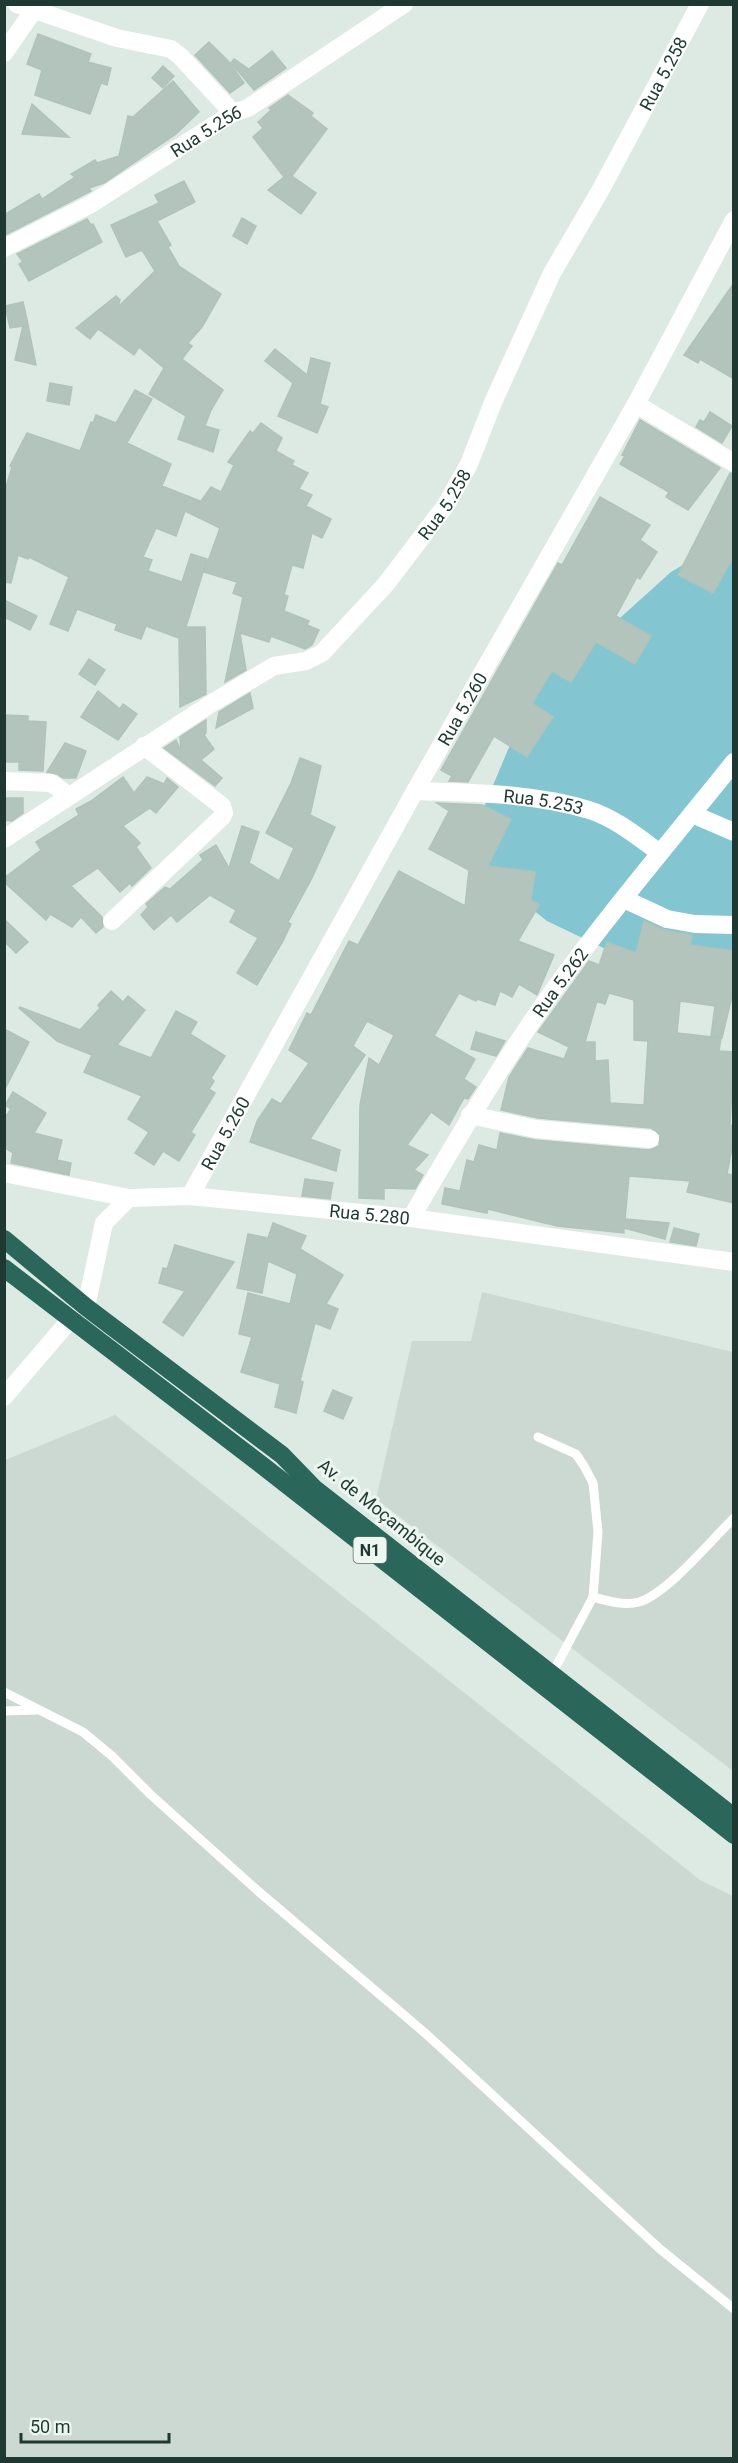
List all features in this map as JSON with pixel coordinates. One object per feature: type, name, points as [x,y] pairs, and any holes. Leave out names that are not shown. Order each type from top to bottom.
[{"type":"highway","name":"Av. de Moçambique","points":[[4,1239],[86,1307],[282,1455],[314,1488],[734,1817]]},
{"type":"highway","name":"Av. de Moçambique","points":[[4,1268],[263,1466],[734,1835]]},
{"type":"street","name":"Rua 5.256","points":[[4,248],[91,204],[233,113],[248,108],[404,4]]},
{"type":"street","name":"Rua 5.258","points":[[4,839],[144,746],[274,666],[306,661],[322,653],[386,584],[446,505],[469,464],[494,400],[552,273],[600,190],[700,4]]},
{"type":"street","points":[[4,53],[30,6],[117,38],[171,49],[233,113]]},
{"type":"street","name":"Rua 5.260","points":[[190,1196],[415,791],[636,404],[734,220]]},
{"type":"street","points":[[636,404],[734,463]]},
{"type":"street","points":[[112,921],[224,813],[222,806],[144,746]]},
{"type":"street","name":"Rua 5.262","points":[[411,1218],[470,1115],[554,990],[734,762]]},
{"type":"street","points":[[4,782],[51,783],[68,795]]},
{"type":"street","name":"Rua 5.253","points":[[415,791],[513,795],[590,810],[625,827],[660,853]]},
{"type":"street","points":[[692,814],[734,832]]},
{"type":"street","points":[[624,899],[667,919],[694,924],[734,925]]},
{"type":"street","points":[[470,1115],[536,1129],[650,1139]]},
{"type":"street","name":"Rua 5.280","points":[[4,1173],[129,1198],[190,1196],[411,1218],[734,1262]]},
{"type":"street","points":[[4,1397],[70,1320],[86,1307],[104,1224],[129,1198]]},
{"type":"lane","points":[[538,1437],[576,1454],[592,1483],[597,1532],[592,1597],[552,1674]]},
{"type":"lane","points":[[592,1597],[624,1603],[639,1602],[662,1590],[734,1518]]},
{"type":"lane","points":[[4,1692],[83,1732],[112,1756],[151,1795],[267,1899],[425,2033],[660,2249],[734,2309]]},
{"type":"lane","points":[[4,1711],[39,1709]]},
{"type":"shaded area","points":[[482,1292],[733,1352],[733,1771],[376,1499],[412,1341],[471,1341]]},
{"type":"shaded area","points":[[115,1415],[700,1880],[733,1896],[733,2458],[5,2458],[5,1460]]},
{"type":"water","points":[[733,535],[733,981],[614,953],[547,921],[472,862],[476,826],[512,740],[554,665],[611,626],[671,572]]},
{"type":"building","points":[[38,34],[91,54],[88,62],[111,68],[107,85],[101,83],[90,114],[35,95],[42,70],[27,64]]},
{"type":"building","points":[[209,42],[229,62],[244,83],[230,93],[195,55]]},
{"type":"building","points":[[272,51],[286,68],[254,90],[231,63],[234,59],[249,69]]},
{"type":"building","points":[[163,66],[174,76],[163,88],[152,78]]},
{"type":"building","points":[[173,81],[199,112],[176,134],[104,183],[89,188],[91,191],[5,235],[4,215],[39,194],[42,199],[75,177],[71,174],[95,160],[97,163],[119,156],[128,116],[133,117]]},
{"type":"building","points":[[288,95],[313,113],[311,116],[327,129],[292,176],[316,193],[301,214],[268,190],[284,177],[253,137],[263,128],[258,122],[271,110],[269,108]]},
{"type":"building","points":[[32,104],[69,137],[22,134]]},
{"type":"building","points":[[184,181],[195,202],[157,221],[171,245],[168,247],[179,266],[221,294],[202,327],[188,343],[192,346],[182,359],[223,390],[205,426],[219,430],[213,452],[178,439],[186,416],[149,394],[164,368],[139,347],[134,355],[98,329],[90,339],[76,328],[116,296],[120,300],[120,305],[155,271],[142,250],[126,257],[111,225],[159,203],[155,195]]},
{"type":"building","points":[[242,218],[256,226],[247,244],[233,236]]},
{"type":"building","points":[[87,219],[91,225],[93,224],[102,242],[29,281],[19,264],[23,262],[17,254]]},
{"type":"building","points":[[734,283],[734,379],[700,359],[698,363],[684,355]]},
{"type":"building","points":[[23,302],[36,365],[15,360],[23,326],[10,328],[5,306]]},
{"type":"building","points":[[275,349],[307,375],[311,358],[330,363],[320,404],[328,407],[317,433],[278,416],[293,383],[265,361]]},
{"type":"building","points":[[50,383],[72,387],[69,405],[47,401]]},
{"type":"building","points":[[135,390],[152,399],[127,443],[171,464],[162,486],[200,501],[199,504],[211,487],[221,492],[234,465],[228,462],[250,431],[253,433],[261,423],[282,438],[276,451],[294,461],[292,465],[308,473],[299,489],[312,495],[306,506],[331,519],[322,538],[312,533],[303,568],[292,565],[284,595],[288,596],[284,611],[309,621],[307,625],[319,630],[312,645],[305,649],[271,636],[269,642],[240,633],[246,670],[225,682],[243,597],[233,593],[237,582],[204,572],[220,528],[185,511],[176,536],[156,528],[143,557],[152,560],[148,571],[182,582],[191,554],[207,559],[186,627],[205,627],[206,694],[180,707],[179,638],[146,626],[141,639],[115,630],[117,624],[77,609],[68,631],[50,624],[69,577],[29,557],[28,559],[18,555],[11,583],[4,582],[4,493],[12,467],[10,466],[27,433],[80,451],[96,415],[116,423]]},
{"type":"building","points":[[710,412],[732,426],[722,443],[696,427],[700,420],[704,422]]},
{"type":"building","points":[[640,420],[720,468],[688,510],[666,497],[669,492],[620,464],[625,456],[622,455]]},
{"type":"building","points":[[730,473],[734,474],[734,556],[713,593],[678,575]]},
{"type":"building","points":[[600,497],[650,525],[640,540],[657,552],[640,579],[637,577],[616,616],[651,636],[635,664],[596,642],[571,682],[552,671],[532,703],[553,717],[527,757],[494,736],[468,782],[449,781],[452,776],[441,770],[558,563],[562,565]]},
{"type":"building","points":[[4,600],[37,616],[30,630],[4,617]]},
{"type":"building","points":[[89,659],[105,670],[95,685],[79,674]]},
{"type":"building","points":[[98,691],[120,709],[123,704],[137,714],[118,740],[81,717]]},
{"type":"building","points":[[250,693],[253,708],[216,728],[219,712]]},
{"type":"building","points":[[4,715],[28,716],[28,721],[46,722],[43,771],[19,770],[19,762],[4,762]]},
{"type":"building","points":[[206,720],[204,735],[214,749],[201,760],[222,778],[215,786],[164,748],[176,740],[181,751],[180,737]]},
{"type":"building","points":[[65,743],[86,751],[76,778],[63,778],[47,772]]},
{"type":"building","points":[[300,758],[321,766],[310,815],[335,827],[312,878],[288,922],[291,924],[283,941],[257,985],[237,973],[258,938],[230,922],[236,910],[210,895],[177,922],[171,915],[154,930],[141,915],[148,907],[146,904],[165,887],[170,889],[203,860],[200,855],[216,845],[229,868],[242,826],[259,832],[249,863],[279,881],[294,848],[266,833],[291,783]]},
{"type":"building","points":[[123,777],[134,793],[147,777],[164,784],[167,778],[178,787],[156,813],[151,809],[153,806],[123,826],[140,843],[136,847],[151,868],[132,886],[130,883],[120,892],[98,868],[71,886],[102,917],[103,927],[96,933],[81,917],[72,927],[50,914],[46,920],[4,882],[4,878],[41,850],[36,842],[79,815],[76,809],[91,801]]},
{"type":"building","points":[[4,798],[23,798],[23,813],[12,821],[4,820]]},
{"type":"building","points":[[437,803],[482,805],[511,819],[488,866],[535,872],[531,900],[539,905],[518,941],[554,955],[537,995],[519,984],[512,997],[500,991],[495,1005],[477,999],[476,1001],[459,993],[434,1036],[475,1059],[464,1079],[476,1087],[468,1099],[464,1098],[449,1125],[431,1112],[407,1145],[428,1155],[414,1170],[423,1175],[415,1189],[384,1188],[384,1199],[359,1198],[360,1105],[369,1058],[379,1065],[394,1035],[367,1021],[353,1046],[365,1055],[310,1139],[340,1150],[336,1171],[250,1142],[257,1121],[272,1099],[281,1104],[309,1063],[289,1050],[307,1013],[311,1015],[349,941],[358,945],[399,871],[465,906],[469,870],[429,849],[449,811]]},
{"type":"building","points":[[4,919],[28,942],[16,953],[4,941]]},
{"type":"building","points":[[644,921],[665,930],[692,935],[690,945],[734,951],[734,988],[722,1038],[711,1036],[715,1006],[680,1001],[677,1033],[721,1038],[719,1051],[734,1052],[730,1125],[734,1126],[734,1137],[727,1174],[734,1175],[734,1203],[687,1192],[690,1181],[629,1176],[625,1219],[669,1223],[665,1239],[624,1228],[624,1233],[557,1226],[488,1209],[487,1213],[442,1204],[445,1188],[460,1191],[467,1160],[474,1162],[479,1145],[497,1150],[500,1133],[535,1140],[649,1150],[659,1146],[660,1135],[651,1128],[538,1118],[501,1110],[509,1077],[528,1048],[564,1059],[569,1047],[538,1032],[589,961],[599,965],[607,942],[636,953]],"holes":[[[609,993],[634,1000],[634,1040],[648,1041],[644,1105],[610,1103],[608,1060],[595,1061],[595,1042],[585,1042],[597,1001],[605,1004]]]},
{"type":"building","points":[[111,991],[123,1002],[128,996],[145,1010],[117,1045],[151,1058],[176,1011],[197,1022],[190,1034],[225,1056],[211,1078],[214,1081],[209,1089],[215,1093],[191,1132],[195,1135],[179,1161],[163,1151],[154,1165],[135,1153],[149,1132],[128,1119],[142,1096],[84,1072],[92,1055],[57,1041],[19,1008],[80,1030],[100,1008],[98,1005]]},
{"type":"building","points":[[4,1029],[29,1042],[4,1091]]},
{"type":"building","points":[[476,1032],[505,1041],[496,1056],[471,1049]]},
{"type":"building","points":[[13,1092],[46,1113],[34,1133],[62,1140],[57,1160],[71,1163],[69,1175],[11,1163],[13,1153],[4,1147],[4,1119],[11,1109],[5,1105]]},
{"type":"building","points":[[305,1179],[333,1183],[330,1199],[302,1196]]},
{"type":"building","points":[[273,1223],[306,1236],[300,1249],[343,1275],[326,1304],[338,1309],[330,1329],[315,1323],[300,1381],[303,1382],[296,1413],[275,1407],[280,1384],[241,1372],[252,1337],[239,1334],[248,1293],[290,1304],[297,1274],[268,1261],[262,1293],[237,1288],[248,1234],[268,1238]]},
{"type":"building","points":[[674,1228],[699,1234],[696,1246],[670,1242]]},
{"type":"building","points":[[175,1245],[234,1262],[183,1336],[163,1322],[185,1291],[159,1283],[163,1268],[167,1269]]},
{"type":"building","points":[[333,1390],[352,1398],[343,1419],[324,1411]]}]
